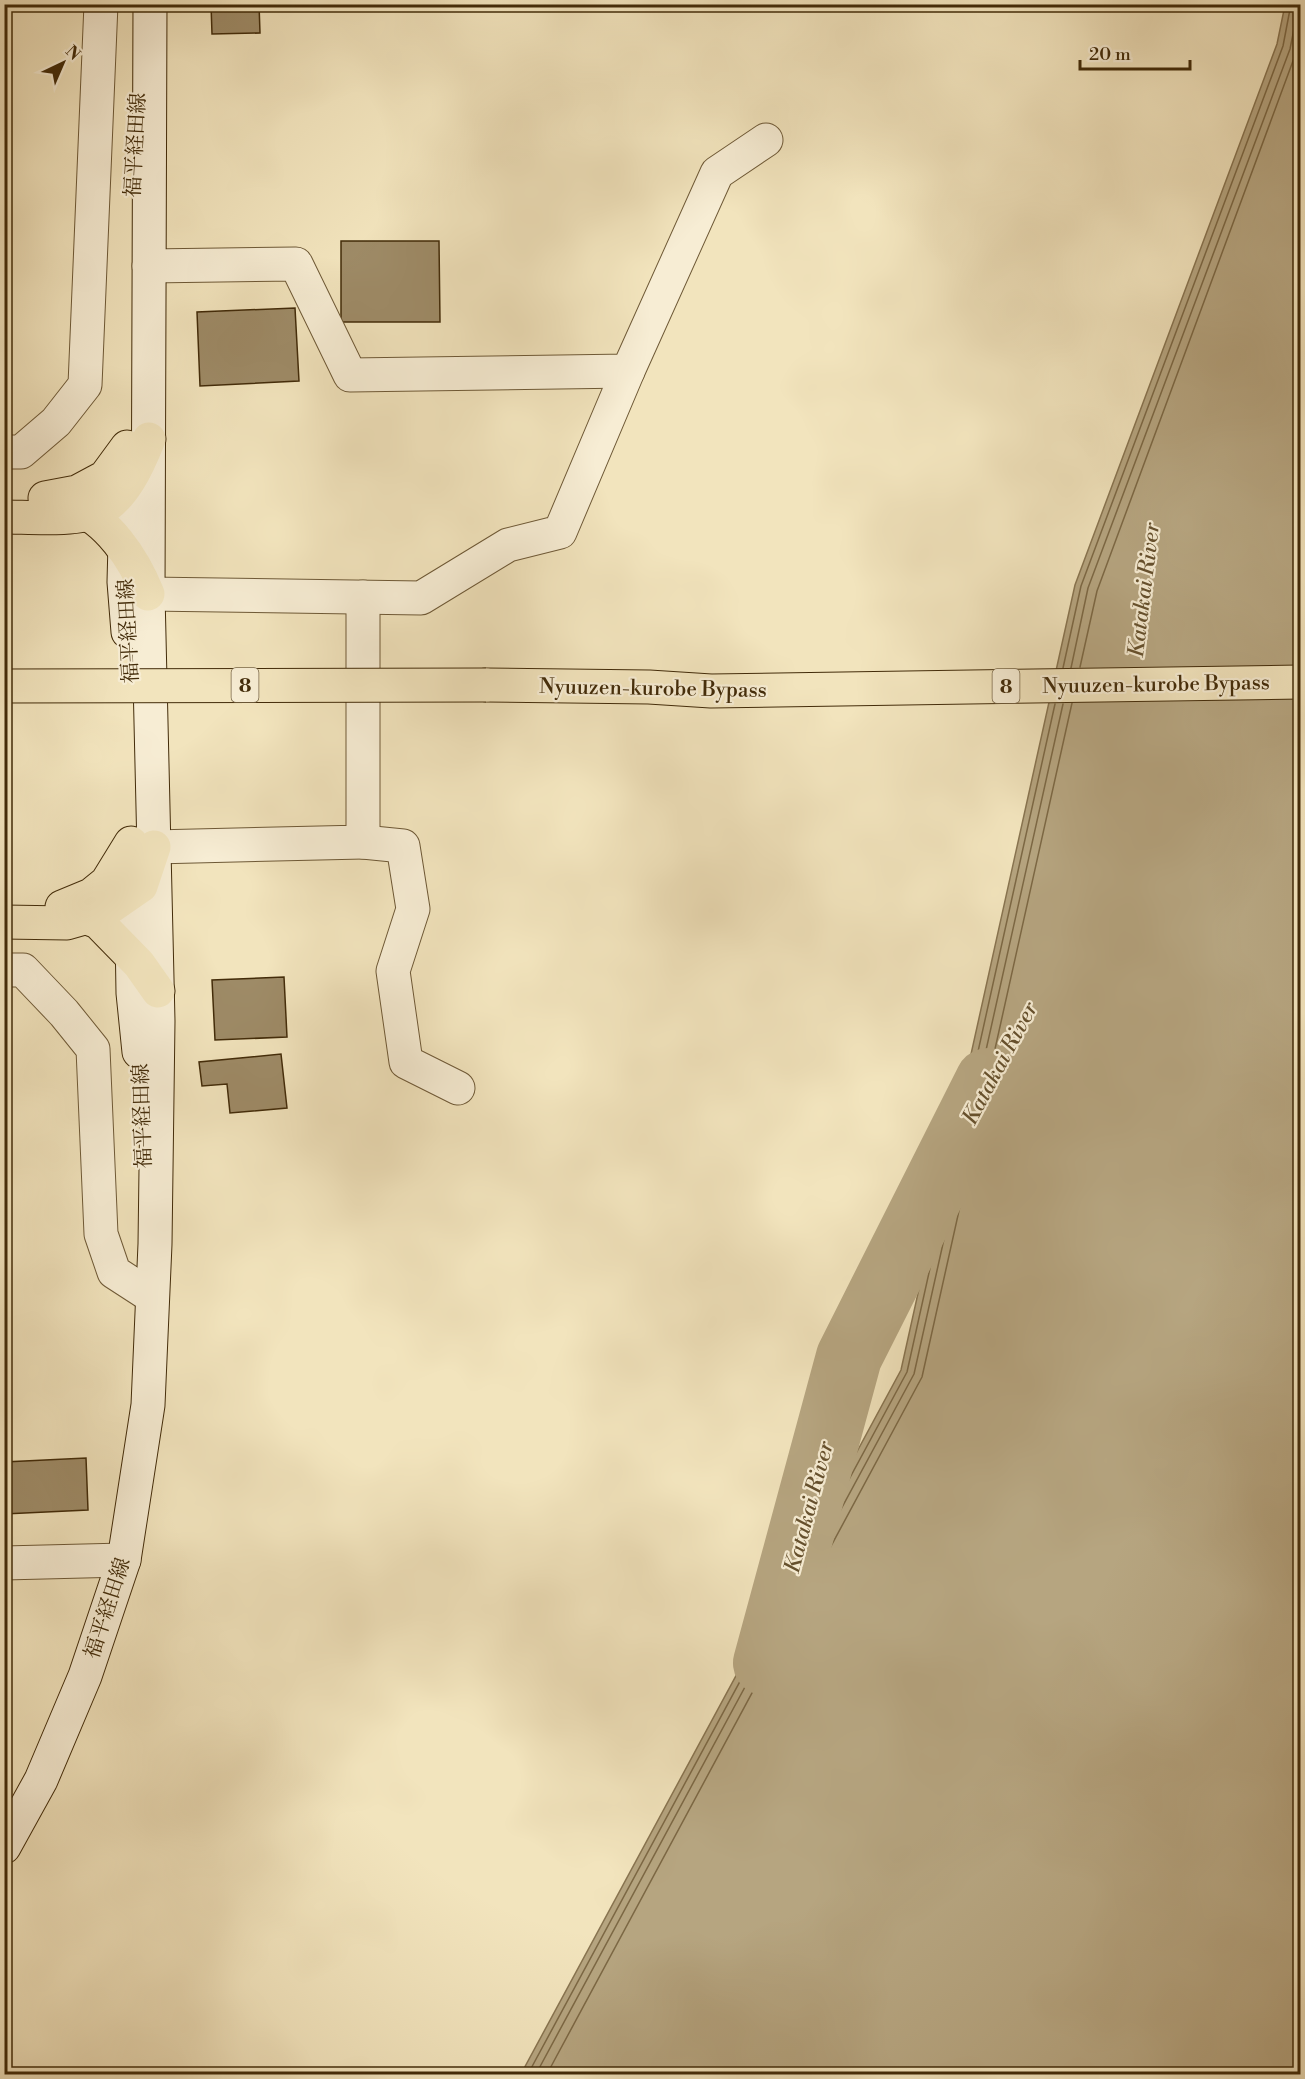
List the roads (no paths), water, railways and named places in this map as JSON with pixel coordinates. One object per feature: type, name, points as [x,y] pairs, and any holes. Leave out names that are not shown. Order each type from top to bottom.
[{"type":"highway","points":[[4,499],[43,507],[71,517],[97,512],[117,497],[139,462],[138,442]]},
{"type":"highway","points":[[4,517],[43,507],[105,477],[138,442]]},
{"type":"highway","points":[[43,507],[132,576]]},
{"type":"highway","points":[[86,514],[100,523],[132,576]]},
{"type":"highway","name":"Nyuuzen-kurobe Bypass","points":[[4,686],[486,685],[649,687],[711,691],[1300,682]]},
{"type":"highway","points":[[4,922],[102,914],[141,886],[142,845]]},
{"type":"highway","points":[[71,916],[142,845]]},
{"type":"highway","points":[[4,907],[98,922],[132,957],[145,992]]},
{"type":"highway","points":[[71,916],[103,953],[145,992]]},
{"type":"street","points":[[4,452],[21,452],[56,422],[85,385],[101,4]]},
{"type":"street","name":"福平経田線","points":[[132,576],[149,266],[150,11]]},
{"type":"street","name":"福平経田線","points":[[138,442],[132,337],[132,174],[141,64],[150,11]]},
{"type":"street","points":[[132,576],[363,597],[421,598],[508,545],[560,532],[628,370],[717,173],[766,140]]},
{"type":"street","points":[[149,266],[296,264],[350,375],[628,370]]},
{"type":"street","name":"福平経田線","points":[[4,1847],[41,1780],[85,1676],[124,1560],[148,1406],[155,1244],[132,576],[126,482]]},
{"type":"street","points":[[363,597],[363,842]]},
{"type":"street","points":[[142,845],[363,842],[403,846],[413,909],[393,971],[406,1062],[458,1088]]},
{"type":"street","points":[[131,894],[132,957]]},
{"type":"street","points":[[4,970],[23,970],[64,1012],[93,1049],[101,1234],[114,1272],[152,1296]]},
{"type":"street","points":[[4,1563],[124,1560]]},
{"type":"water","points":[[1285,5],[1300,5],[1300,2073],[521,2074],[901,1370],[1075,585],[1277,44]]},
{"type":"waterway","name":"Katakai River","points":[[766,1663],[849,1357],[988,1081]]}]
